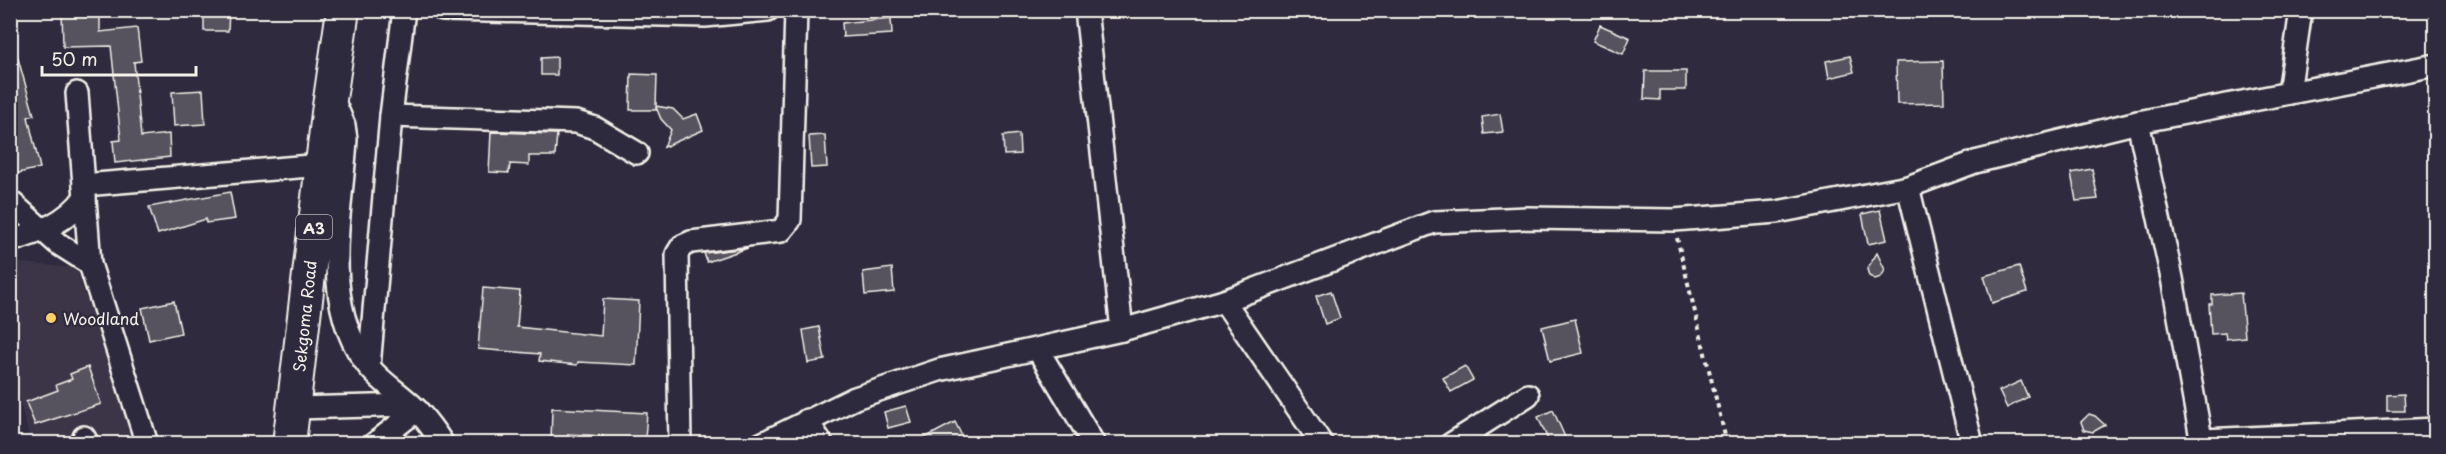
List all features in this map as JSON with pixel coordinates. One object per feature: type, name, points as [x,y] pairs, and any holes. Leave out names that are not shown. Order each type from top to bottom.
[{"type":"highway","name":"Sekgoma Road","points":[[289,444],[343,10]]},
{"type":"street","points":[[369,368],[391,116],[404,10]]},
{"type":"street","points":[[443,10],[705,16],[768,10]]},
{"type":"street","points":[[680,444],[677,254],[682,246],[691,242],[781,231],[790,220],[796,10]]},
{"type":"street","points":[[1086,10],[1122,330]]},
{"type":"street","points":[[2289,93],[2301,10]]},
{"type":"street","points":[[761,444],[855,398],[939,370],[1122,330],[1224,301],[1434,222],[1527,218],[1674,220],[1777,212],[1908,187],[1975,162],[2138,122],[2436,65]]},
{"type":"street","points":[[77,93],[90,264],[147,444]]},
{"type":"street","points":[[331,93],[344,125],[346,139],[338,227],[342,303],[347,326],[369,368],[414,408],[443,444]]},
{"type":"street","points":[[391,116],[576,122],[605,132],[637,153]]},
{"type":"street","points":[[2138,122],[2172,278],[2203,442],[2436,429]]},
{"type":"street","points":[[84,191],[322,165]]},
{"type":"street","points":[[1908,187],[1972,444]]},
{"type":"street","points":[[10,241],[41,230],[75,210],[84,191]]},
{"type":"street","points":[[10,201],[41,230],[90,264]]},
{"type":"street","points":[[1224,301],[1322,444]]},
{"type":"street","points":[[1038,350],[1094,444]]},
{"type":"street","points":[[1451,444],[1528,395]]},
{"type":"street","points":[[294,408],[414,408]]},
{"type":"street","points":[[374,444],[414,408]]},
{"type":"street","points":[[807,420],[822,444]]},
{"type":"path","points":[[1674,220],[1727,444]]},
{"type":"shaded area","name":"Woodland","points":[[10,262],[76,268],[134,443],[31,443],[11,369]]},
{"type":"building","points":[[62,10],[100,10],[100,32],[137,28],[141,61],[134,62],[141,137],[169,134],[170,157],[115,163],[113,141],[121,140],[111,46],[63,47]]},
{"type":"building","points":[[204,10],[229,10],[228,31],[204,31]]},
{"type":"building","points":[[891,18],[892,34],[843,37],[842,23]]},
{"type":"building","points":[[1600,25],[1630,38],[1623,54],[1593,41]]},
{"type":"building","points":[[15,48],[34,115],[28,117],[40,168],[10,175],[10,49]]},
{"type":"building","points":[[1850,56],[1854,72],[1829,78],[1826,61]]},
{"type":"building","points":[[557,57],[557,75],[541,75],[541,58]]},
{"type":"building","points":[[1943,61],[1944,103],[1897,104],[1896,62]]},
{"type":"building","points":[[1645,71],[1686,71],[1686,90],[1660,90],[1660,100],[1644,99]]},
{"type":"building","points":[[631,74],[657,75],[656,106],[673,109],[683,119],[697,114],[703,130],[664,147],[671,130],[661,119],[656,107],[656,110],[630,110]]},
{"type":"building","points":[[203,90],[205,124],[174,126],[172,92]]},
{"type":"building","points":[[1500,114],[1503,132],[1484,134],[1482,117]]},
{"type":"building","points":[[491,132],[557,134],[555,156],[529,156],[529,165],[510,164],[509,173],[489,172]]},
{"type":"building","points":[[1019,134],[1020,154],[1004,155],[1003,136]]},
{"type":"building","points":[[825,135],[827,167],[811,168],[809,136]]},
{"type":"building","points":[[2092,169],[2098,199],[2076,201],[2071,173]]},
{"type":"building","points":[[230,192],[235,219],[206,223],[206,219],[158,234],[149,207]]},
{"type":"building","points":[[1880,210],[1887,240],[1868,244],[1862,214]]},
{"type":"building","points":[[748,248],[707,262],[704,253]]},
{"type":"building","points":[[1877,253],[1885,270],[1881,277],[1875,279],[1869,276],[1867,269]]},
{"type":"building","points":[[2019,266],[2027,292],[1992,303],[1984,276]]},
{"type":"building","points":[[892,268],[894,292],[865,295],[863,272]]},
{"type":"building","points":[[483,288],[520,291],[517,327],[601,336],[603,299],[639,301],[636,365],[578,362],[577,365],[539,361],[540,354],[478,349]]},
{"type":"building","points":[[1331,291],[1340,318],[1325,324],[1316,296]]},
{"type":"building","points":[[2241,293],[2245,337],[2226,339],[2225,333],[2211,334],[2209,304],[2212,304],[2212,295]]},
{"type":"building","points":[[174,301],[181,333],[149,340],[142,308]]},
{"type":"building","points":[[1575,319],[1583,353],[1550,361],[1542,327]]},
{"type":"building","points":[[819,327],[825,360],[808,363],[803,330]]},
{"type":"building","points":[[1465,366],[1473,380],[1451,392],[1443,378]]},
{"type":"building","points":[[88,367],[101,404],[35,425],[26,402],[58,390],[56,385],[72,379],[70,374]]},
{"type":"building","points":[[2021,381],[2028,397],[2007,408],[1999,391]]},
{"type":"building","points":[[2404,394],[2405,411],[2387,411],[2387,395]]},
{"type":"building","points":[[906,406],[911,422],[888,428],[884,412]]},
{"type":"building","points":[[552,408],[647,413],[645,439],[625,438],[624,444],[603,444],[603,436],[568,434],[567,442],[551,442]]},
{"type":"building","points":[[1553,410],[1568,444],[1550,444],[1538,417]]},
{"type":"building","points":[[2089,414],[2105,425],[2093,432],[2084,430],[2081,422]]},
{"type":"building","points":[[955,422],[966,444],[913,444]]},
{"type":"place","name":"Woodland","points":[[51,318]]}]
